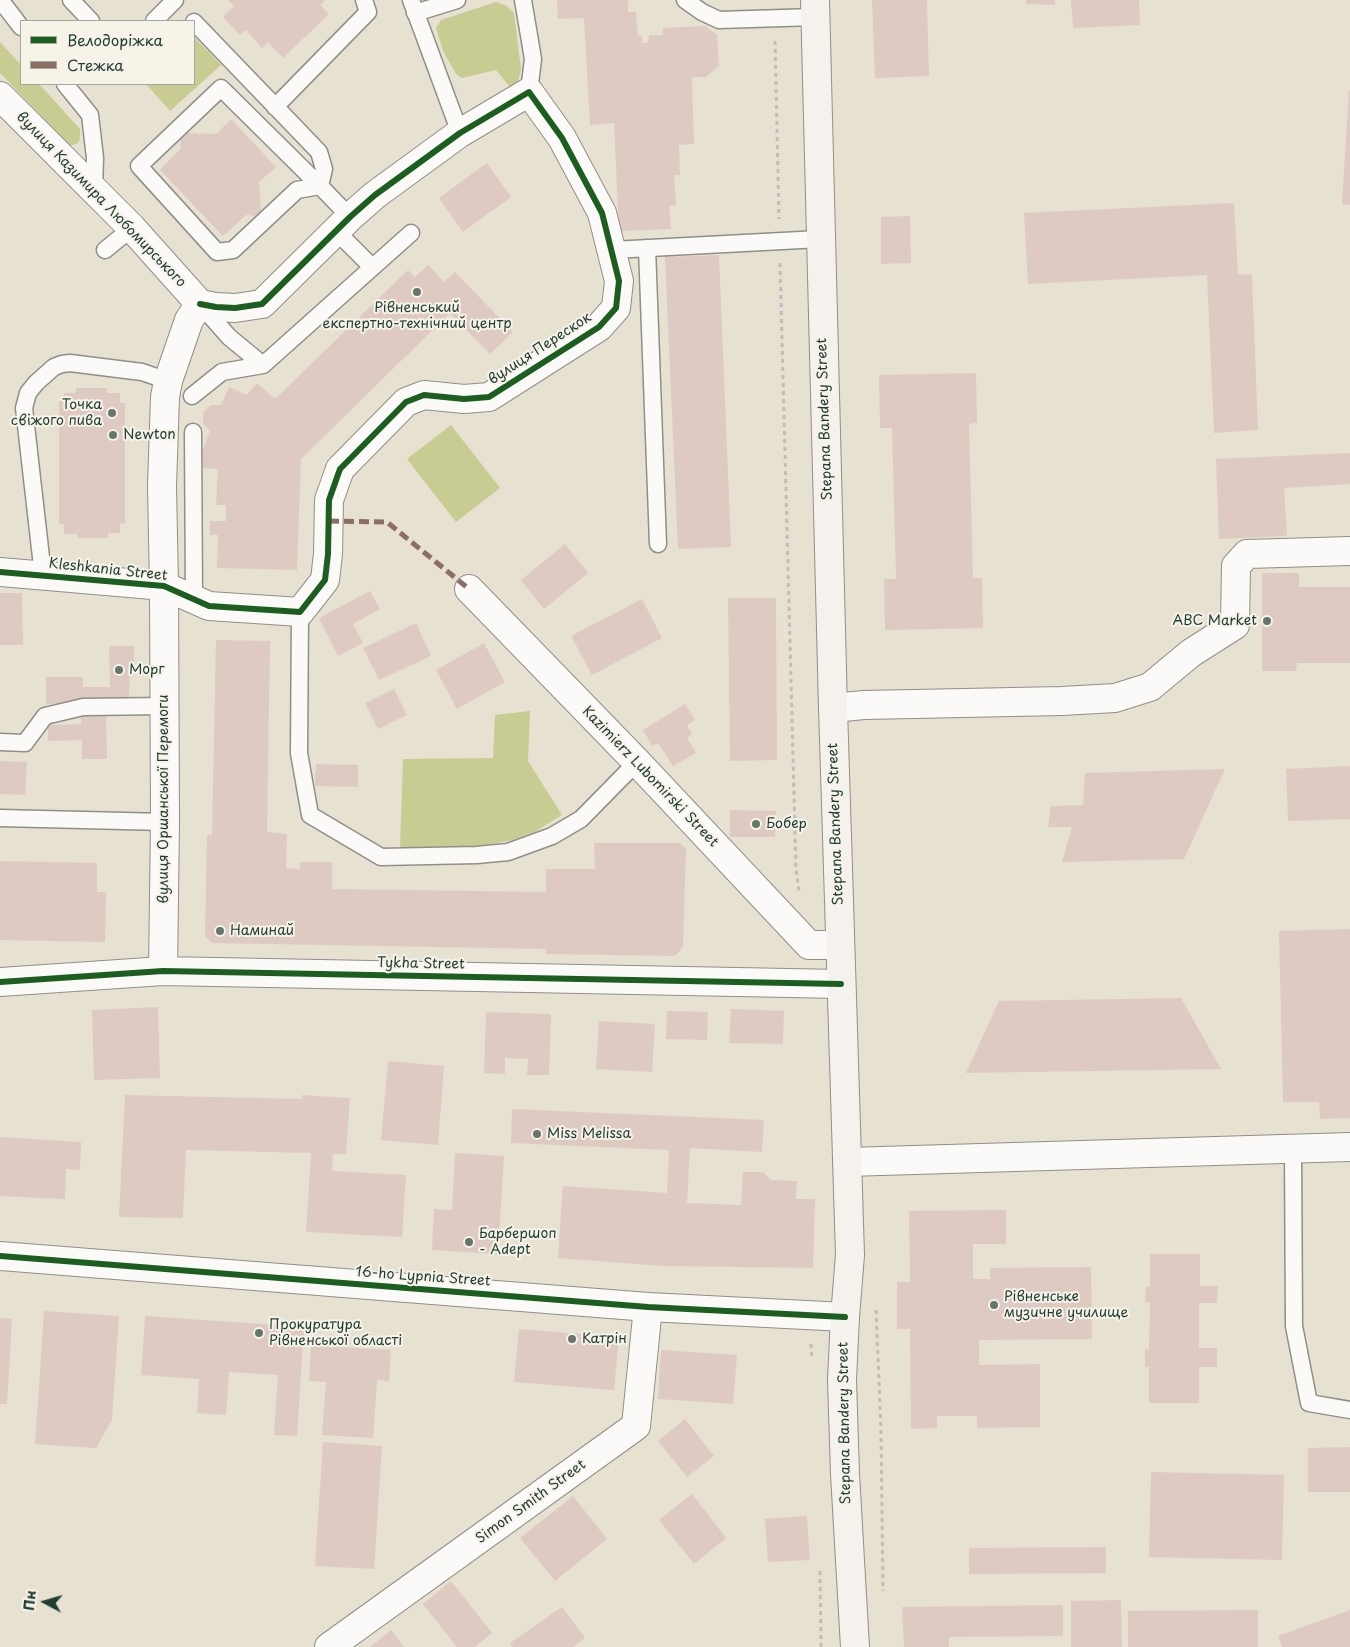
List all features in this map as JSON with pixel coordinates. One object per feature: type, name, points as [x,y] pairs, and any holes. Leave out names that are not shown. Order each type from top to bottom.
[{"type":"main road","name":"Stepana Bandery Street","points":[[815,8],[833,708],[850,1255],[844,1317],[842,1380],[844,1464],[855,1647]]},
{"type":"street","points":[[200,304],[236,308],[262,304],[375,195],[460,133],[529,92]]},
{"type":"street","name":"вулиця Перескок","points":[[300,612],[324,580],[328,554],[329,500],[340,469],[406,402],[424,395],[464,399],[489,397],[599,327],[616,308],[620,281],[602,213],[562,138],[529,92]]},
{"type":"street","name":"вулиця Казимира Любомирського","points":[[0,96],[132,228],[200,304]]},
{"type":"street","name":"вулиця Оршанської Перемоги","points":[[163,971],[165,706],[162,486],[165,397],[168,381],[189,320],[200,304]]},
{"type":"street","points":[[833,708],[864,705],[1062,701],[1115,698],[1150,687],[1191,653],[1235,625],[1236,566],[1248,554],[1350,551]]},
{"type":"street","name":"Kleshkania Street","points":[[0,572],[164,586],[208,606],[300,612]]},
{"type":"street","name":"Kazimierz Lubomirski Street","points":[[469,589],[637,762],[809,945],[840,945]]},
{"type":"street","name":"Tykha Street","points":[[0,982],[163,971],[841,984]]},
{"type":"street","points":[[847,1162],[1350,1147]]},
{"type":"street","name":"16-ho Lypnia Street","points":[[0,1256],[648,1307],[844,1317]]},
{"type":"street","name":"Simon Smith Street","points":[[329,1647],[636,1426],[648,1307]]},
{"type":"lane","points":[[71,0],[90,20]]},
{"type":"lane","points":[[275,106],[368,12],[364,0]]},
{"type":"lane","points":[[457,0],[413,7],[460,133]]},
{"type":"lane","points":[[523,0],[533,59],[529,92]]},
{"type":"lane","points":[[685,0],[702,12],[719,20],[774,18],[815,8]]},
{"type":"lane","points":[[155,20],[175,1],[191,20]]},
{"type":"lane","points":[[0,4],[5,6],[20,26]]},
{"type":"lane","points":[[195,24],[320,152],[324,169],[320,186]]},
{"type":"lane","points":[[66,85],[90,115],[95,158],[94,190]]},
{"type":"lane","points":[[320,186],[297,190],[233,250],[217,252],[139,166],[221,88],[320,186],[372,267]]},
{"type":"lane","points":[[105,250],[132,228]]},
{"type":"lane","points":[[192,396],[222,372],[263,364],[411,234]]},
{"type":"lane","points":[[612,250],[820,239]]},
{"type":"lane","points":[[647,248],[658,544]]},
{"type":"lane","points":[[200,304],[228,337],[263,364]]},
{"type":"lane","points":[[43,575],[24,408],[28,393],[54,367],[70,363],[142,372],[168,381]]},
{"type":"lane","points":[[193,432],[194,599]]},
{"type":"lane","points":[[300,612],[299,753],[310,815],[380,857],[477,855],[508,852],[544,839],[581,820],[637,762]]},
{"type":"lane","points":[[0,742],[25,744],[45,716],[83,707],[165,706]]},
{"type":"lane","points":[[0,818],[165,822]]},
{"type":"lane","points":[[1293,1149],[1294,1326],[1310,1403],[1350,1410]]},
{"type":"path","points":[[774,18],[796,870],[801,898]]},
{"type":"path","points":[[813,1316],[811,1349],[814,1366]]},
{"type":"path","points":[[820,1568],[822,1647]]},
{"type":"green space","points":[[496,2],[507,6],[514,13],[521,69],[518,81],[511,88],[496,70],[462,78],[456,74],[443,51],[436,28],[441,20]]},
{"type":"green space","points":[[195,38],[221,65],[170,111],[147,85],[195,85]]},
{"type":"green space","points":[[0,42],[20,64],[20,85],[40,85],[80,129],[78,143],[70,146],[0,73]]},
{"type":"green space","points":[[451,425],[500,488],[456,522],[407,459]]},
{"type":"green space","points":[[530,711],[528,761],[562,815],[534,832],[512,840],[481,846],[400,848],[403,759],[493,758],[495,715]]},
{"type":"building","points":[[228,0],[325,0],[320,5],[329,14],[283,58],[268,42],[262,48],[246,30],[240,35],[223,17],[234,6]]},
{"type":"building","points":[[557,0],[628,0],[628,12],[636,12],[638,36],[642,36],[642,43],[648,43],[649,35],[663,35],[663,28],[705,26],[717,35],[719,66],[706,77],[692,77],[694,144],[679,145],[680,175],[674,175],[676,205],[669,206],[671,229],[619,231],[614,123],[590,125],[584,18],[558,19]]},
{"type":"building","points":[[872,0],[927,0],[929,76],[875,78]]},
{"type":"building","points":[[1026,0],[1055,0],[1055,5],[1026,4]]},
{"type":"building","points":[[1071,0],[1139,0],[1140,25],[1073,28]]},
{"type":"building","points":[[1350,90],[1350,205],[1342,204]]},
{"type":"building","points":[[231,119],[276,167],[259,182],[261,211],[256,216],[246,215],[223,236],[160,170],[181,148],[180,138],[187,133],[216,134]]},
{"type":"building","points":[[487,163],[511,197],[463,232],[439,198]]},
{"type":"building","points":[[1234,203],[1238,274],[1252,275],[1258,430],[1214,433],[1207,275],[1028,284],[1024,213]]},
{"type":"building","points":[[910,216],[911,263],[881,264],[881,217]]},
{"type":"building","points":[[719,255],[731,547],[678,549],[665,257]]},
{"type":"building","points":[[428,265],[444,282],[455,272],[513,332],[490,354],[450,313],[301,459],[297,570],[217,568],[218,535],[210,535],[210,521],[226,521],[226,505],[216,505],[218,469],[201,468],[202,452],[210,431],[203,424],[203,412],[211,405],[221,405],[229,387],[247,395],[257,383],[275,399],[408,270],[415,277]]},
{"type":"building","points":[[976,373],[977,423],[969,424],[973,578],[982,578],[983,628],[885,630],[884,579],[896,579],[892,428],[880,428],[879,375]]},
{"type":"building","points":[[76,388],[107,388],[107,393],[120,393],[120,403],[125,403],[125,523],[120,524],[120,533],[108,533],[108,538],[77,538],[77,534],[64,534],[64,524],[59,524],[59,401],[64,401],[64,393],[76,393]]},
{"type":"building","points":[[1350,453],[1350,484],[1284,488],[1287,536],[1219,539],[1216,459]]},
{"type":"building","points":[[565,544],[588,573],[544,609],[521,580]]},
{"type":"building","points":[[1262,573],[1299,573],[1299,587],[1350,587],[1350,663],[1297,663],[1296,671],[1262,671]]},
{"type":"building","points":[[370,591],[380,609],[353,624],[363,643],[338,656],[319,618]]},
{"type":"building","points":[[0,593],[22,593],[23,645],[0,645]]},
{"type":"building","points":[[728,598],[776,598],[777,760],[730,761]]},
{"type":"building","points":[[642,599],[662,638],[592,675],[571,636]]},
{"type":"building","points":[[416,623],[431,656],[379,680],[363,648]]},
{"type":"building","points":[[216,640],[270,641],[267,832],[287,834],[286,868],[300,869],[300,862],[332,862],[332,889],[546,892],[546,869],[595,869],[594,843],[680,843],[686,849],[683,947],[675,956],[546,954],[546,949],[212,943],[205,936],[207,835],[212,835]]},
{"type":"building","points":[[484,643],[505,682],[457,709],[436,670]]},
{"type":"building","name":"Морг","points":[[109,646],[134,646],[134,663],[130,663],[129,700],[77,699],[77,704],[46,704],[46,677],[83,677],[83,687],[110,687]]},
{"type":"building","points":[[394,689],[407,715],[378,729],[365,703]]},
{"type":"building","points":[[685,704],[695,720],[687,725],[692,734],[687,738],[696,753],[673,766],[658,743],[652,746],[643,730]]},
{"type":"building","points":[[106,714],[107,759],[82,759],[82,740],[48,741],[48,725],[81,724],[81,715]]},
{"type":"building","points":[[0,761],[27,762],[25,795],[0,794]]},
{"type":"building","points":[[316,764],[358,765],[358,787],[315,786]]},
{"type":"building","points":[[1350,766],[1350,819],[1288,821],[1286,769]]},
{"type":"building","points":[[1225,769],[1184,859],[1062,862],[1072,827],[1048,827],[1051,806],[1083,805],[1085,773]]},
{"type":"building","points":[[730,810],[776,811],[775,837],[730,837]]},
{"type":"building","points":[[0,861],[97,863],[97,892],[106,892],[105,942],[0,940]]},
{"type":"building","points":[[1350,929],[1350,1118],[1320,1119],[1319,1102],[1283,1102],[1279,931]]},
{"type":"building","points":[[1181,998],[1221,1069],[966,1073],[999,1001]]},
{"type":"building","points":[[158,1007],[160,1078],[94,1080],[92,1010]]},
{"type":"building","points":[[731,1009],[784,1011],[783,1044],[729,1043]]},
{"type":"building","points":[[667,1011],[708,1012],[707,1040],[666,1039]]},
{"type":"building","points":[[486,1012],[551,1014],[549,1075],[527,1075],[528,1059],[505,1058],[505,1074],[484,1073]]},
{"type":"building","points":[[599,1021],[655,1024],[652,1072],[596,1069]]},
{"type":"building","points":[[388,1061],[444,1066],[438,1145],[381,1140]]},
{"type":"building","points":[[125,1095],[302,1099],[302,1095],[350,1098],[346,1154],[333,1154],[332,1171],[406,1175],[402,1237],[306,1232],[311,1153],[186,1150],[183,1218],[119,1217]]},
{"type":"building","points":[[512,1109],[764,1120],[762,1152],[690,1148],[687,1203],[741,1205],[743,1172],[763,1172],[771,1180],[797,1181],[796,1199],[815,1199],[813,1268],[663,1266],[558,1258],[563,1186],[667,1193],[669,1150],[511,1143]]},
{"type":"building","points":[[0,1137],[81,1142],[80,1170],[66,1169],[65,1199],[0,1196]]},
{"type":"building","points":[[455,1153],[504,1156],[498,1254],[432,1250],[434,1209],[452,1210]]},
{"type":"building","name":"Рівненське музичне училище","points":[[1006,1210],[1006,1244],[973,1244],[973,1279],[990,1279],[990,1268],[1091,1267],[1092,1339],[979,1340],[979,1365],[1040,1364],[1040,1427],[977,1428],[977,1416],[937,1416],[937,1428],[911,1429],[910,1329],[897,1329],[897,1282],[910,1282],[909,1211]]},
{"type":"building","points":[[1150,1254],[1200,1254],[1200,1286],[1218,1286],[1217,1303],[1199,1303],[1199,1348],[1217,1348],[1217,1367],[1199,1367],[1199,1403],[1149,1403],[1149,1367],[1145,1367],[1145,1349],[1149,1349],[1150,1302],[1145,1303],[1146,1287],[1150,1287]]},
{"type":"building","points":[[44,1311],[119,1316],[112,1420],[96,1448],[35,1444]]},
{"type":"building","points":[[145,1316],[304,1327],[297,1436],[274,1435],[278,1375],[229,1372],[226,1415],[197,1413],[199,1379],[141,1375]]},
{"type":"building","points":[[0,1318],[12,1319],[7,1404],[0,1404]]},
{"type":"building","points":[[519,1329],[619,1337],[614,1390],[514,1382]]},
{"type":"building","points":[[311,1345],[391,1350],[389,1381],[377,1380],[373,1438],[322,1435],[326,1382],[309,1381]]},
{"type":"building","points":[[661,1350],[737,1355],[733,1404],[658,1399]]},
{"type":"building","points":[[685,1419],[714,1456],[687,1477],[658,1441]]},
{"type":"building","points":[[323,1442],[382,1446],[374,1569],[315,1566]]},
{"type":"building","points":[[1350,1447],[1350,1492],[1308,1492],[1308,1448]]},
{"type":"building","points":[[1151,1472],[1284,1475],[1282,1560],[1149,1557]]},
{"type":"building","points":[[692,1494],[726,1538],[694,1564],[659,1520]]},
{"type":"building","points":[[573,1496],[607,1539],[555,1581],[520,1538]]},
{"type":"building","points":[[807,1516],[810,1560],[768,1562],[765,1519]]},
{"type":"building","points":[[1106,1547],[1106,1573],[969,1574],[969,1548]]},
{"type":"building","points":[[451,1581],[492,1633],[475,1647],[457,1647],[423,1604]]},
{"type":"building","points":[[1121,1600],[1122,1647],[1071,1647],[1071,1601]]},
{"type":"building","points":[[1063,1605],[1063,1636],[949,1637],[949,1647],[904,1647],[902,1607]]},
{"type":"building","points":[[562,1607],[585,1638],[573,1647],[512,1647],[510,1643]]},
{"type":"building","points":[[1258,1610],[1258,1647],[1128,1647],[1128,1611]]},
{"type":"building","points":[[1350,1610],[1350,1647],[1282,1647],[1278,1636]]},
{"type":"building","points":[[391,1630],[404,1647],[370,1647]]},
{"type":"marked path","points":[[329,521],[387,522],[469,589]]},
{"type":"cycle path","points":[[0,572],[164,586],[209,606],[300,612],[325,580],[328,554],[329,500],[340,469],[406,402],[424,395],[464,399],[489,397],[599,327],[616,308],[619,281],[602,213],[562,138],[529,92],[460,133],[375,195],[350,217],[262,304],[235,308],[200,304]]},
{"type":"cycle path","points":[[0,982],[163,971],[841,984]]},
{"type":"cycle path","points":[[0,1256],[648,1307],[845,1317]]},
{"type":"place","name":"Рівненський експертно-технічний центр","points":[[417,292]]},
{"type":"place","name":"Точка свіжого пива","points":[[112,413]]},
{"type":"place","name":"Newton","points":[[113,435]]},
{"type":"place","name":"АВС Market","points":[[1267,621]]},
{"type":"place","name":"Морг","points":[[119,670]]},
{"type":"place","name":"Бобер","points":[[756,824]]},
{"type":"place","name":"Наминай","points":[[220,931]]},
{"type":"place","name":"Miss Melissa","points":[[537,1134]]},
{"type":"place","name":"Барбершоп - Adept","points":[[469,1242]]},
{"type":"place","name":"Рівненське музичне училище","points":[[994,1305]]},
{"type":"place","name":"Прокуратура Рівненської області","points":[[259,1333]]},
{"type":"place","name":"Катрін","points":[[572,1339]]}]
